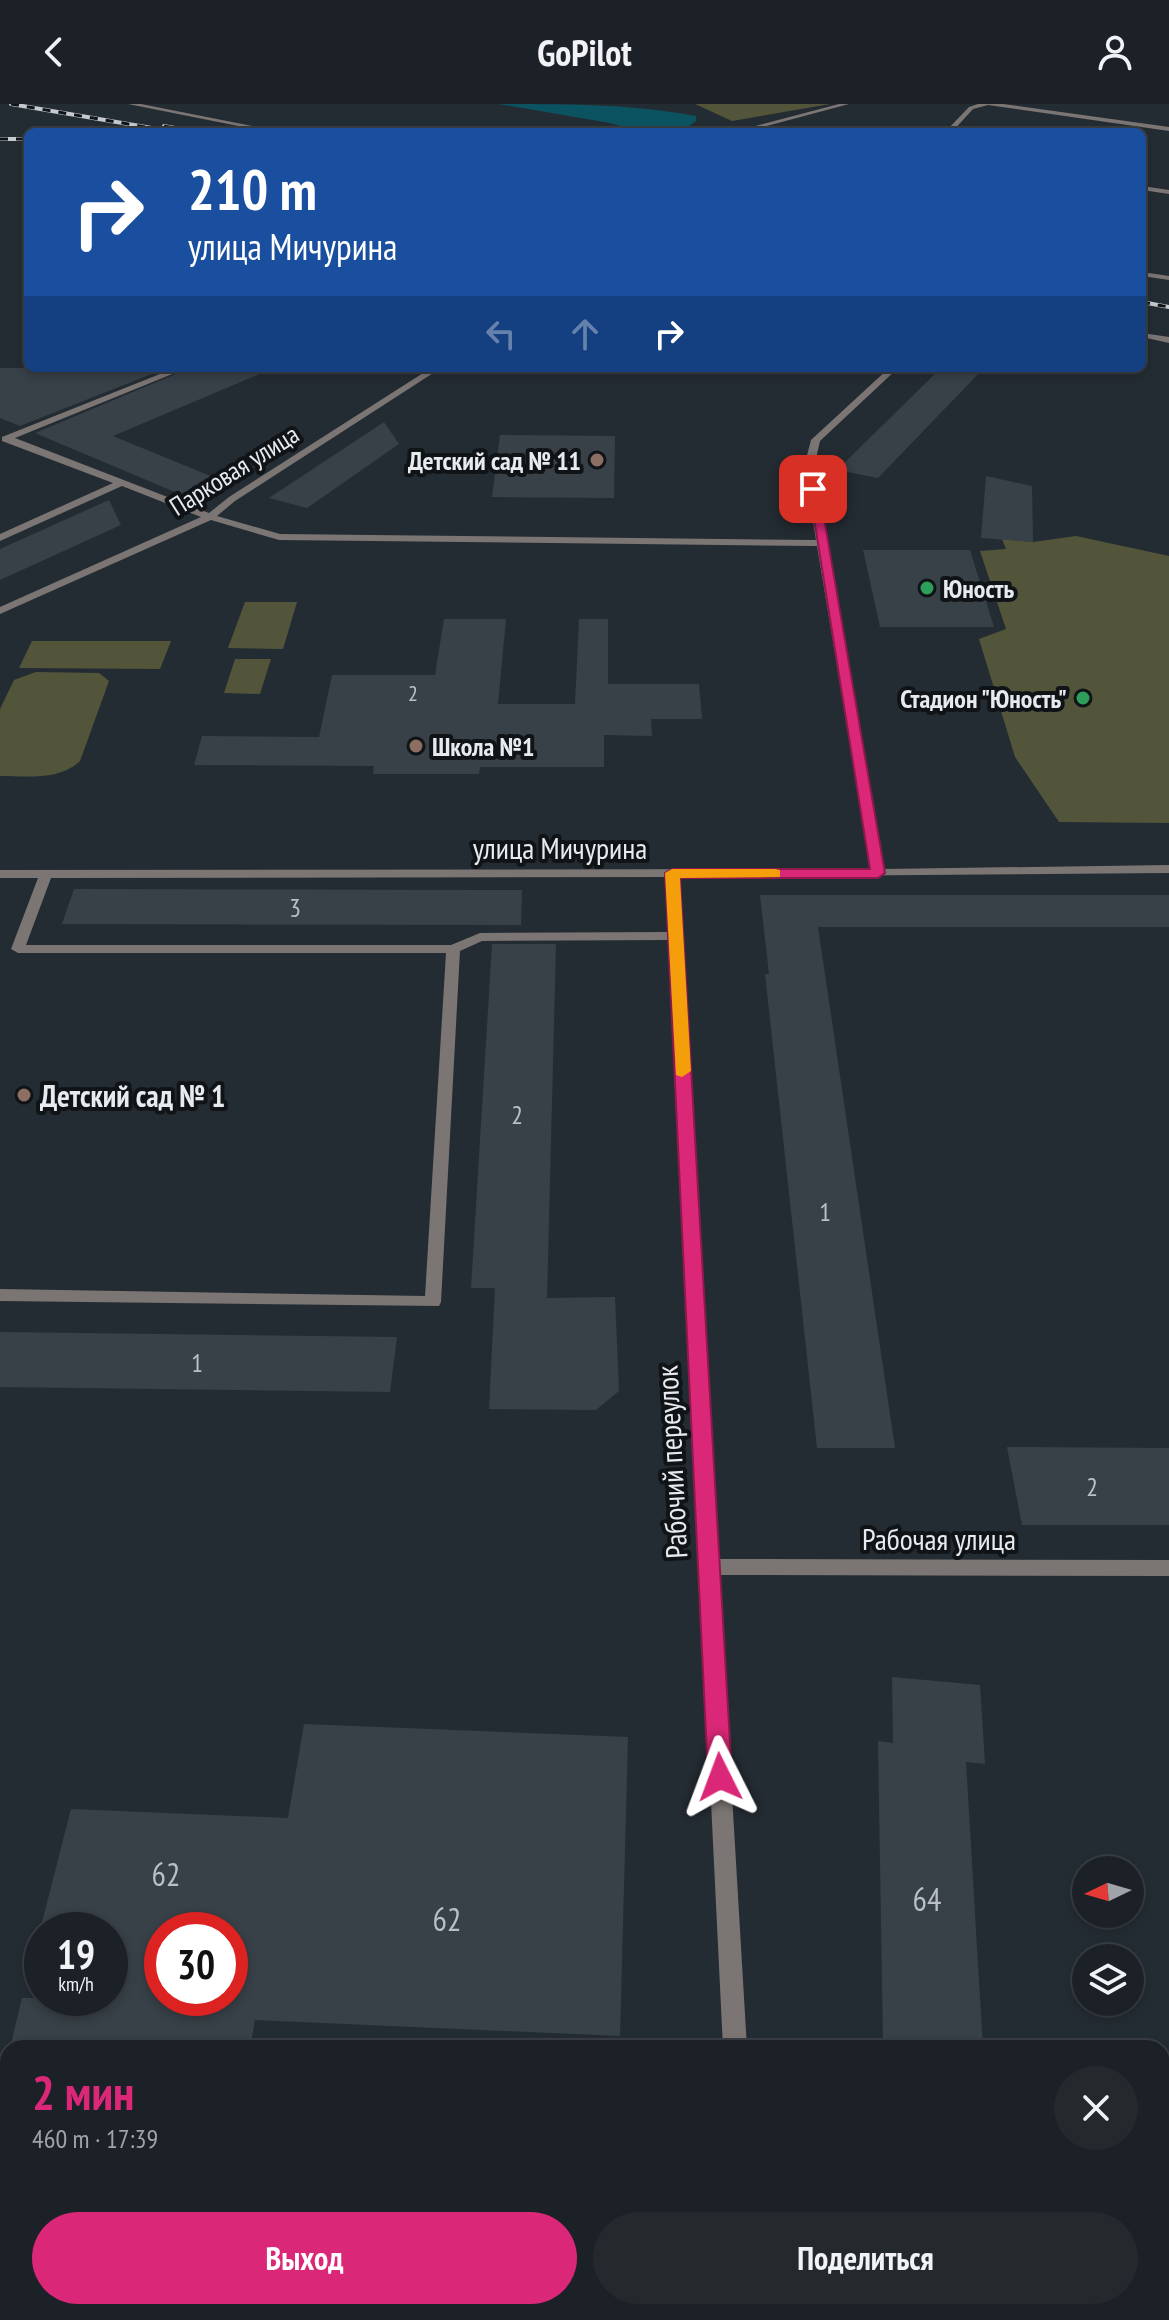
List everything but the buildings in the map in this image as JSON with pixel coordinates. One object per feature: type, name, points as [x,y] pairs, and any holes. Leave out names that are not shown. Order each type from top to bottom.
[{"type":"street","points":[[131,104],[258,128]]},
{"type":"street","points":[[752,128],[846,104]]},
{"type":"street","points":[[952,128],[971,108],[988,104],[1169,129]]},
{"type":"street","points":[[1146,189],[1169,192]]},
{"type":"street","points":[[1146,275],[1169,278]]},
{"type":"street","points":[[1146,336],[1169,340]]},
{"type":"street","points":[[4,438],[173,372]]},
{"type":"street","name":"Парковая улица","points":[[0,611],[210,517],[232,499],[431,372]]},
{"type":"street","points":[[878,873],[809,467],[816,440],[890,372]]},
{"type":"street","points":[[4,438],[210,517],[279,537],[820,543]]},
{"type":"street","points":[[0,538],[119,484]]},
{"type":"street","name":"улица Мичурина","points":[[0,874],[878,873],[1169,869]]},
{"type":"street","name":"Рабочий переулок","points":[[672,873],[735,2040]]},
{"type":"street","points":[[46,874],[18,949],[453,949],[480,937],[675,936]]},
{"type":"street","points":[[0,1295],[433,1302],[453,949]]},
{"type":"street","name":"Рабочая улица","points":[[709,1567],[1169,1568]]},
{"type":"green space","points":[[695,104],[830,104],[732,121]]},
{"type":"green space","name":"Стадион \"Юность\"","points":[[1076,536],[1169,556],[1169,823],[1059,822],[1015,757],[979,639],[1006,629],[980,551],[1006,549],[1002,539],[1033,542]]},
{"type":"green space","points":[[245,602],[297,602],[283,649],[228,648]]},
{"type":"green space","points":[[32,641],[171,641],[160,669],[19,668]]},
{"type":"green space","points":[[235,659],[271,659],[260,694],[224,693]]},
{"type":"green space","points":[[36,672],[99,673],[109,681],[80,761],[53,775],[0,776],[0,709],[14,680]]},
{"type":"water","points":[[499,104],[623,107],[696,116],[696,121],[686,128],[627,128]]},
{"type":"railway","points":[[11,104],[152,128]]},
{"type":"railway","points":[[164,126],[175,128]]},
{"type":"railway","points":[[0,139],[24,139]]},
{"type":"railway","points":[[1146,303],[1169,307]]},
{"type":"slow traffic","points":[[682,1071],[672,873],[775,873]]},
{"type":"place","name":"Детский сад № 11","points":[[597,460]]},
{"type":"place","name":"Юность","points":[[927,588]]},
{"type":"place","name":"Стадион \"Юность\"","points":[[1083,698]]},
{"type":"place","name":"Школа №1","points":[[416,746]]},
{"type":"place","name":"Детский сад № 1","points":[[24,1095]]},
{"type":"route","points":[[720,1777],[672,873],[878,873],[813,489]]}]
